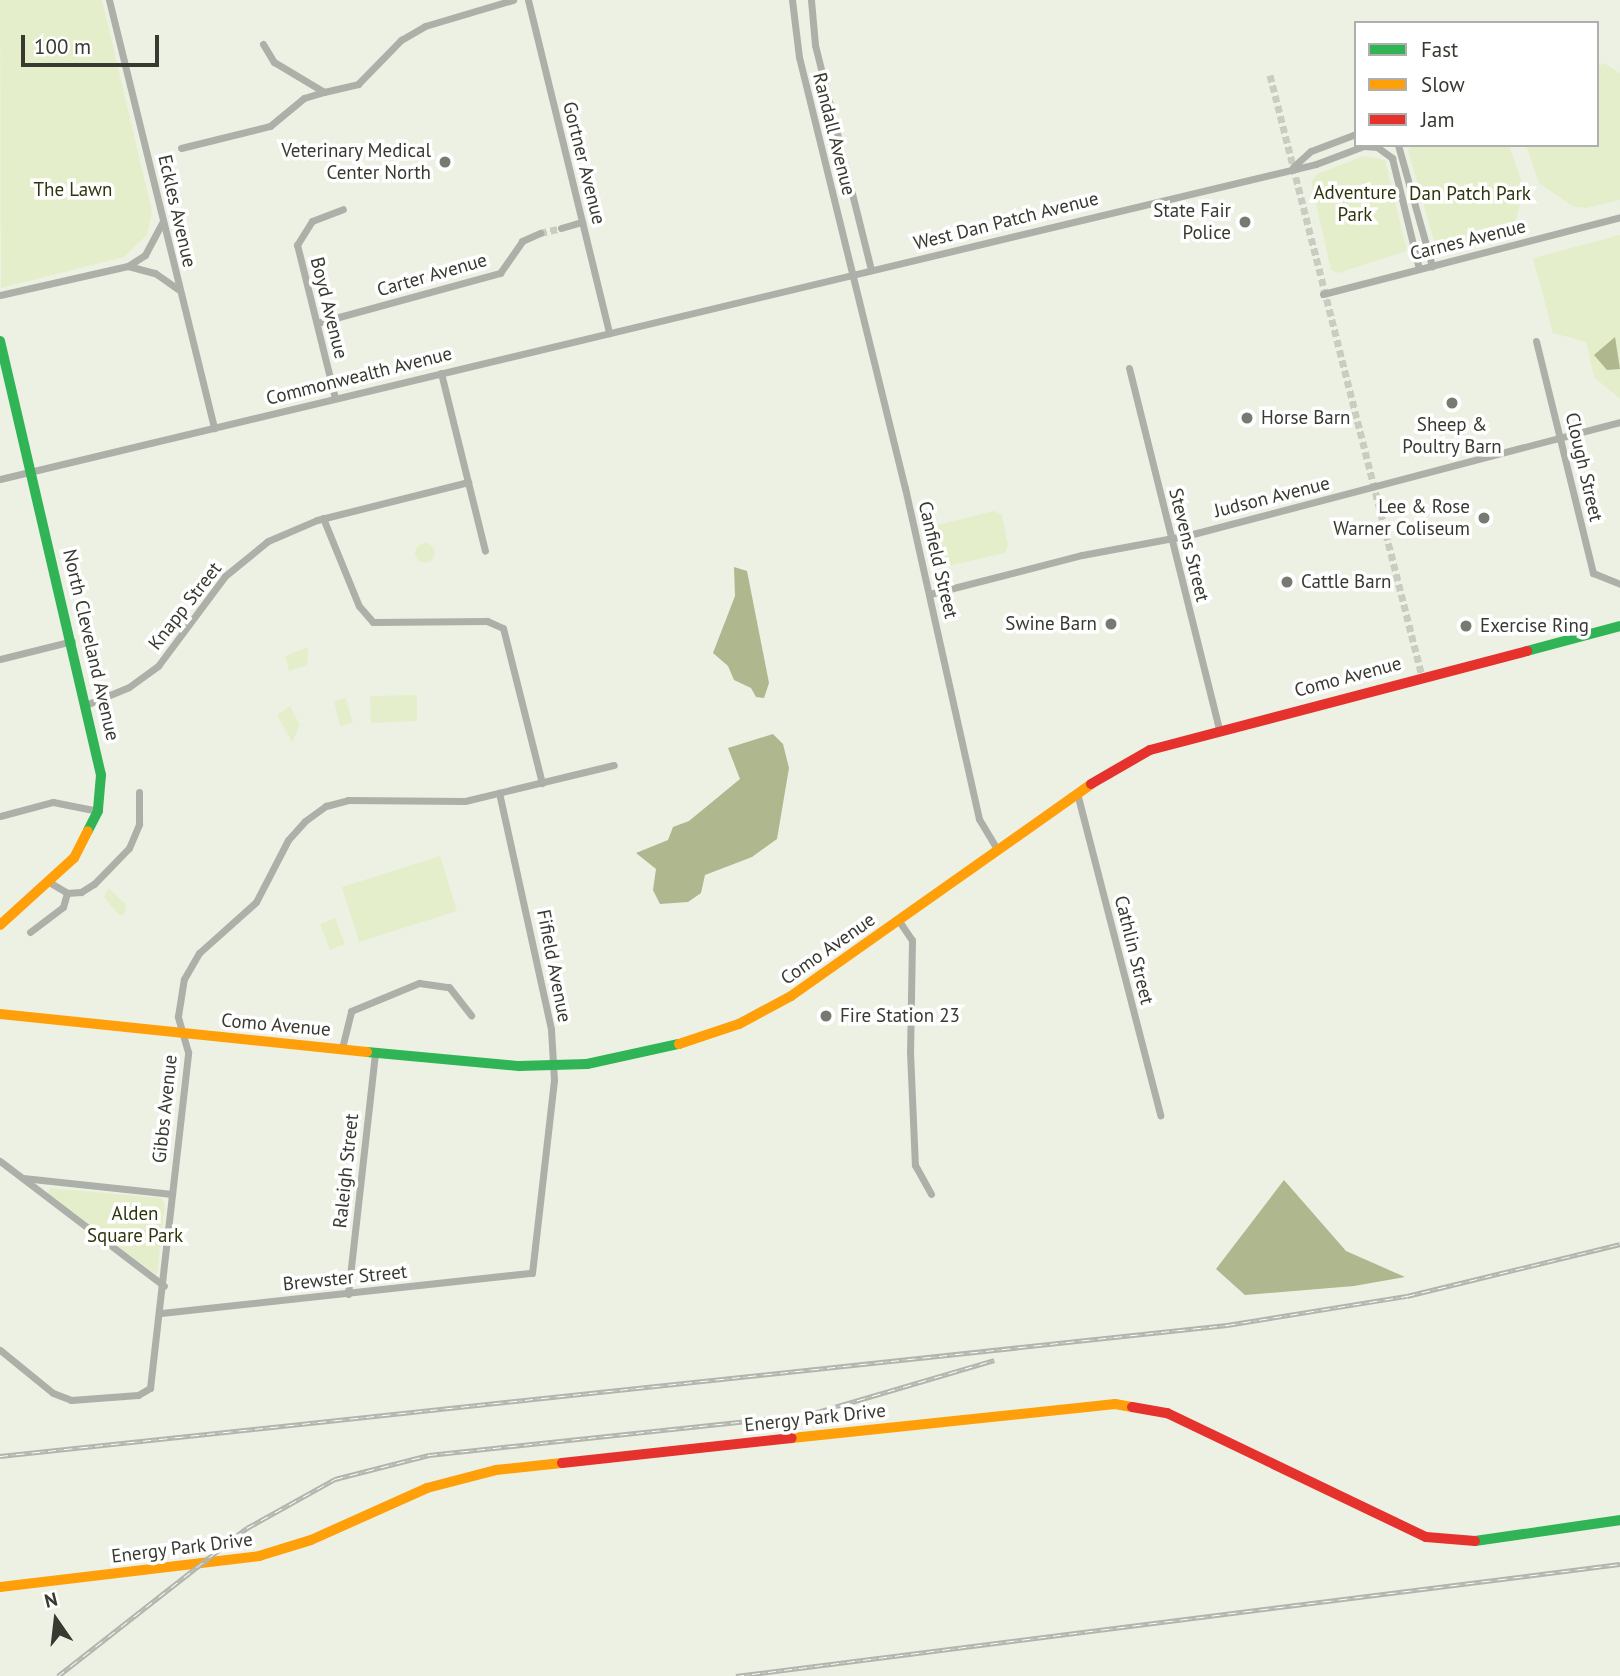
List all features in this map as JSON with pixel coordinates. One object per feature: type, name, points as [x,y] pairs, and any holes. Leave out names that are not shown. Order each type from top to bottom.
[{"type":"main road","name":"North Cleveland Avenue","points":[[0,341],[88,704],[101,775],[97,811],[74,858],[0,925]]},
{"type":"main road","name":"Como Avenue","points":[[0,1014],[183,1035],[553,1066],[652,1053],[739,1024],[791,996],[1077,793],[1150,750],[1219,729],[1620,626]]},
{"type":"main road","points":[[0,1020],[23,1018]]},
{"type":"main road","name":"Energy Park Drive","points":[[0,1587],[250,1558],[311,1540],[427,1488],[496,1470],[1115,1404],[1167,1412],[1430,1538],[1480,1541],[1620,1520]]},
{"type":"street","name":"Eckles Avenue","points":[[109,0],[214,428]]},
{"type":"street","points":[[181,148],[271,126],[304,98],[358,84],[414,32],[513,0]]},
{"type":"street","name":"Gortner Avenue","points":[[528,0],[609,333]]},
{"type":"street","name":"Randall Avenue","points":[[792,0],[799,57],[852,275]]},
{"type":"street","name":"Randall Avenue","points":[[811,0],[815,45],[871,270]]},
{"type":"street","points":[[262,44],[274,62],[324,92]]},
{"type":"street","name":"West Dan Patch Avenue","points":[[1293,167],[1311,151],[1354,135]]},
{"type":"street","name":"West Dan Patch Avenue","points":[[726,304],[1293,167],[1316,164],[1361,147]]},
{"type":"street","points":[[1377,147],[1394,164],[1419,269]]},
{"type":"street","points":[[1399,147],[1432,266]]},
{"type":"street","name":"Boyd Avenue","points":[[335,398],[298,238],[321,215],[343,209]]},
{"type":"street","name":"Carnes Avenue","points":[[1323,294],[1620,217]]},
{"type":"street","points":[[0,295],[128,266],[145,255],[162,219]]},
{"type":"street","points":[[561,228],[582,222]]},
{"type":"street","name":"Carter Avenue","points":[[317,323],[500,273],[522,241],[540,233]]},
{"type":"street","points":[[128,266],[155,273],[179,290]]},
{"type":"street","name":"Canfield Street","points":[[852,275],[930,594],[979,819],[997,849]]},
{"type":"street","name":"Commonwealth Avenue","points":[[0,479],[726,304]]},
{"type":"street","name":"Clough Street","points":[[1536,341],[1592,572],[1620,584]]},
{"type":"street","name":"Stevens Street","points":[[1129,368],[1219,729]]},
{"type":"street","points":[[441,373],[485,551]]},
{"type":"street","name":"Judson Avenue","points":[[930,594],[1083,555],[1171,538],[1620,422]]},
{"type":"street","name":"Knapp Street","points":[[88,704],[129,687],[158,666],[211,592],[244,558],[284,532],[323,519],[468,482]]},
{"type":"street","points":[[323,519],[359,606],[373,622],[487,621],[505,631],[542,783]]},
{"type":"street","points":[[0,659],[73,641]]},
{"type":"street","name":"Gibbs Avenue","points":[[0,1350],[53,1393],[71,1400],[138,1395],[150,1388],[161,1313],[188,1052],[178,1016],[190,964],[256,902],[288,840],[312,815],[334,803],[356,799],[444,803],[499,793],[614,765]]},
{"type":"street","points":[[49,882],[67,893],[81,892],[94,884],[129,848],[139,824],[139,792]]},
{"type":"street","name":"Fifield Avenue","points":[[499,793],[549,1003],[553,1066],[533,1273]]},
{"type":"street","name":"Cathlin Street","points":[[1077,793],[1160,1115]]},
{"type":"street","points":[[0,816],[53,802],[97,811]]},
{"type":"street","points":[[30,932],[63,907],[67,893]]},
{"type":"street","points":[[899,921],[912,940],[910,1052],[915,1165],[931,1194]]},
{"type":"street","points":[[342,1048],[351,1011],[419,983],[439,983],[453,990],[471,1015]]},
{"type":"street","name":"Raleigh Street","points":[[348,1294],[375,1052]]},
{"type":"street","points":[[0,1161],[164,1286]]},
{"type":"street","points":[[22,1178],[172,1194]]},
{"type":"street","name":"Brewster Street","points":[[161,1313],[533,1273]]},
{"type":"green space","name":"The Lawn","points":[[0,0],[102,0],[152,211],[147,235],[124,257],[1,288]]},
{"type":"green space","points":[[1604,63],[1620,73],[1620,200],[1586,208],[1572,206],[1539,183],[1527,147],[1599,147],[1599,65]]},
{"type":"green space","name":"Dan Patch Park","points":[[1410,147],[1510,147],[1524,188],[1512,236],[1437,251],[1408,150]]},
{"type":"green space","name":"Adventure Park","points":[[1364,156],[1385,160],[1407,251],[1338,273],[1331,270],[1311,182],[1317,174]]},
{"type":"green space","points":[[1620,235],[1620,399],[1594,377],[1586,342],[1553,333],[1533,258]]},
{"type":"green space","points":[[994,511],[1002,515],[1008,545],[1005,553],[935,569],[924,534],[929,527]]},
{"type":"green space","points":[[425,543],[432,546],[435,553],[432,560],[425,563],[418,560],[415,553],[418,546]]},
{"type":"green space","points":[[308,647],[307,665],[289,671],[285,656]]},
{"type":"green space","points":[[417,695],[417,721],[371,723],[370,696]]},
{"type":"green space","points":[[346,698],[353,723],[340,726],[334,701]]},
{"type":"green space","points":[[290,706],[300,725],[292,742],[277,715]]},
{"type":"green space","points":[[440,856],[457,911],[359,942],[342,887]]},
{"type":"green space","points":[[108,888],[126,904],[124,915],[119,915],[104,897]]},
{"type":"green space","points":[[335,918],[345,944],[330,950],[320,924]]},
{"type":"green space","name":"Alden Square Park","points":[[50,1188],[161,1198],[165,1205],[157,1275],[48,1194]]},
{"type":"shaded area","points":[[1615,337],[1620,369],[1607,370],[1594,355]]},
{"type":"shaded area","points":[[734,567],[747,571],[769,683],[764,698],[756,697],[751,688],[734,680],[728,666],[713,653],[735,596]]},
{"type":"shaded area","points":[[773,734],[783,744],[789,768],[777,839],[752,857],[705,875],[701,893],[688,902],[660,904],[653,890],[656,869],[636,853],[668,840],[673,827],[689,821],[740,779],[728,748]]},
{"type":"shaded area","points":[[1284,1180],[1346,1251],[1405,1277],[1354,1286],[1245,1295],[1216,1269]]},
{"type":"tunnel","points":[[1270,75],[1422,676]]},
{"type":"tunnel","points":[[540,233],[561,228]]},
{"type":"railway","points":[[0,1456],[1227,1325],[1407,1296],[1620,1244]]},
{"type":"railway","points":[[58,1676],[247,1528],[335,1479],[429,1455],[811,1414],[994,1360]]},
{"type":"railway","points":[[736,1676],[1620,1564]]},
{"type":"traffic: fast","points":[[0,341],[101,775],[98,811],[88,831]]},
{"type":"traffic: fast","points":[[1527,651],[1620,626]]},
{"type":"traffic: fast","points":[[367,1052],[519,1066],[587,1064],[679,1044]]},
{"type":"traffic: fast","points":[[1475,1541],[1620,1520]]},
{"type":"traffic: slow","points":[[679,1044],[739,1024],[791,996],[1091,784]]},
{"type":"traffic: slow","points":[[0,925],[74,858],[88,831]]},
{"type":"traffic: slow","points":[[0,1014],[367,1052]]},
{"type":"traffic: slow","points":[[792,1438],[1115,1404],[1132,1407]]},
{"type":"traffic: slow","points":[[0,1587],[259,1556],[311,1540],[427,1488],[496,1470],[562,1463]]},
{"type":"traffic: jam","points":[[1091,784],[1150,750],[1527,651]]},
{"type":"traffic: jam","points":[[1132,1407],[1167,1413],[1426,1537],[1475,1541]]},
{"type":"traffic: jam","points":[[562,1463],[792,1438]]},
{"type":"place","name":"Veterinary Medical Center North","points":[[445,162]]},
{"type":"place","name":"State Fair Police","points":[[1245,222]]},
{"type":"place","name":"Sheep & Poultry Barn","points":[[1452,403]]},
{"type":"place","name":"Horse Barn","points":[[1247,418]]},
{"type":"place","name":"Lee & Rose Warner Coliseum","points":[[1484,518]]},
{"type":"place","name":"Cattle Barn","points":[[1287,582]]},
{"type":"place","name":"Swine Barn","points":[[1111,624]]},
{"type":"place","name":"Exercise Ring","points":[[1466,626]]},
{"type":"place","name":"Fire Station 23","points":[[826,1016]]}]
